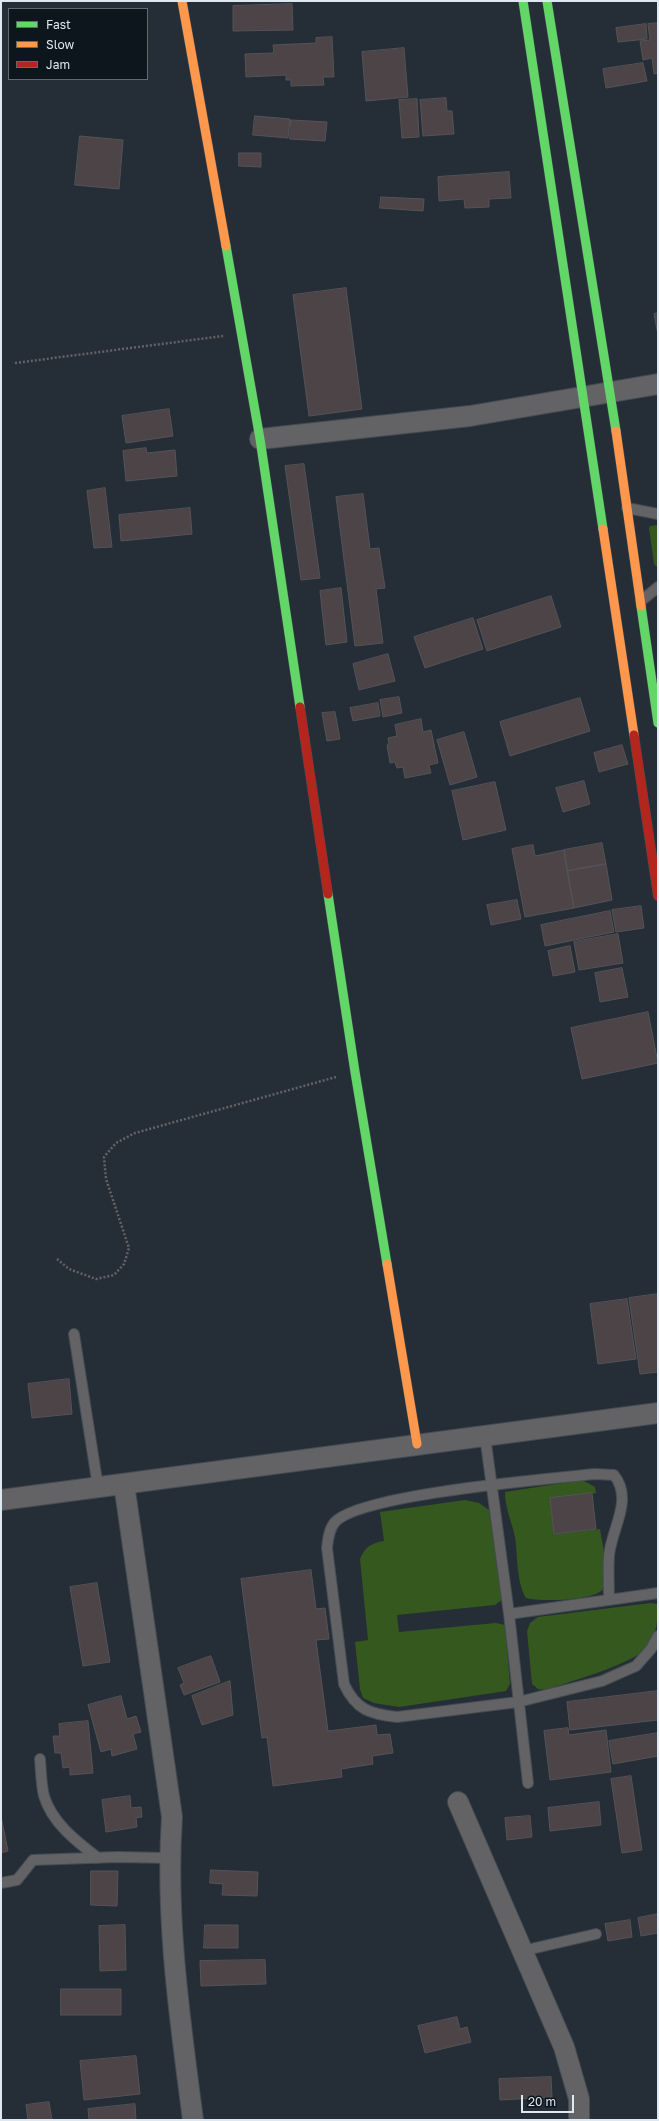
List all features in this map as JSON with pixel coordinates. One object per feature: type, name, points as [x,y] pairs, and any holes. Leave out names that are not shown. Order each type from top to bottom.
[{"type":"street","points":[[182,1],[260,439],[355,1072],[417,1444]]},
{"type":"street","points":[[547,1],[610,391],[658,723]]},
{"type":"street","points":[[528,2],[583,396],[658,896]]},
{"type":"street","points":[[260,439],[470,416],[658,384]]},
{"type":"street","points":[[1,1500],[658,1413]]},
{"type":"street","points":[[124,1484],[172,1817],[169,1858],[177,1998],[194,2120]]},
{"type":"street","points":[[458,1802],[564,2047],[579,2099],[579,2120]]},
{"type":"lane","points":[[627,508],[658,514]]},
{"type":"lane","points":[[640,601],[658,587]]},
{"type":"lane","points":[[74,1334],[98,1487]]},
{"type":"lane","points":[[485,1436],[509,1614],[528,1783]]},
{"type":"lane","points":[[609,1600],[609,1555],[622,1508],[622,1490],[620,1482],[614,1475],[595,1474],[406,1498],[350,1512],[335,1522],[329,1534],[327,1548],[344,1684],[351,1699],[377,1715],[397,1717],[518,1702],[602,1681],[636,1666],[651,1650],[658,1636]]},
{"type":"lane","points":[[509,1614],[658,1593]]},
{"type":"lane","points":[[40,1759],[44,1796],[56,1820],[76,1841],[98,1858]]},
{"type":"lane","points":[[1,1883],[17,1880],[33,1860],[169,1858]]},
{"type":"lane","points":[[522,1951],[596,1934]]},
{"type":"path","points":[[15,363],[241,333]]},
{"type":"path","points":[[57,1259],[69,1269],[96,1279],[114,1275],[124,1264],[129,1248],[106,1179],[104,1157],[116,1143],[135,1133],[355,1072]]},
{"type":"green space","points":[[658,525],[658,566],[656,566],[654,564],[649,528],[650,526]]},
{"type":"green space","points":[[582,1480],[595,1487],[596,1493],[550,1499],[554,1534],[600,1529],[606,1567],[606,1582],[604,1588],[591,1596],[580,1598],[543,1600],[526,1598],[520,1584],[515,1537],[507,1509],[505,1492]]},
{"type":"green space","points":[[465,1500],[479,1503],[489,1510],[503,1599],[495,1605],[397,1615],[399,1632],[496,1623],[505,1625],[510,1684],[506,1691],[399,1707],[374,1703],[363,1698],[360,1689],[355,1642],[368,1640],[360,1559],[364,1551],[369,1546],[384,1541],[380,1512]]},
{"type":"green space","points":[[651,1603],[658,1604],[656,1626],[651,1641],[641,1653],[616,1665],[546,1690],[538,1689],[532,1684],[527,1631],[530,1623],[538,1617]]},
{"type":"building","points":[[292,4],[293,30],[233,31],[233,6]]},
{"type":"building","points":[[658,23],[658,73],[654,74],[652,58],[643,60],[640,41],[650,40],[648,24]]},
{"type":"building","points":[[646,24],[647,39],[618,42],[616,28]]},
{"type":"building","points":[[332,37],[334,77],[323,77],[324,85],[291,86],[291,80],[286,80],[286,75],[246,77],[245,54],[274,53],[273,45],[316,43],[316,38]]},
{"type":"building","points":[[404,48],[408,97],[366,101],[362,52]]},
{"type":"building","points":[[643,63],[647,81],[606,88],[603,69]]},
{"type":"building","points":[[446,98],[447,111],[452,111],[454,134],[423,136],[420,100]]},
{"type":"building","points":[[417,99],[419,137],[402,138],[399,100]]},
{"type":"building","points":[[255,116],[290,119],[288,138],[253,135]]},
{"type":"building","points":[[291,120],[327,122],[325,141],[290,139]]},
{"type":"building","points":[[80,136],[123,140],[119,189],[75,185]]},
{"type":"building","points":[[239,153],[261,153],[261,167],[239,166]]},
{"type":"building","points":[[509,172],[511,198],[489,199],[489,207],[465,208],[464,199],[439,201],[438,177]]},
{"type":"building","points":[[381,197],[424,199],[423,211],[380,208]]},
{"type":"building","points":[[346,288],[362,409],[309,416],[293,295]]},
{"type":"building","points":[[658,313],[658,335],[654,314]]},
{"type":"building","points":[[169,409],[173,436],[126,443],[122,416]]},
{"type":"building","points":[[146,448],[147,453],[175,450],[177,476],[126,481],[123,451]]},
{"type":"building","points":[[304,464],[320,578],[301,580],[285,466]]},
{"type":"building","points":[[105,488],[112,547],[94,548],[87,491]]},
{"type":"building","points":[[363,494],[370,549],[379,548],[385,588],[376,589],[383,643],[355,646],[336,497]]},
{"type":"building","points":[[190,508],[192,534],[121,541],[119,515]]},
{"type":"building","points":[[341,588],[347,642],[326,645],[320,591]]},
{"type":"building","points":[[551,596],[561,627],[487,651],[477,620]]},
{"type":"building","points":[[473,618],[483,649],[425,668],[414,637]]},
{"type":"building","points":[[388,654],[395,681],[359,690],[353,664]]},
{"type":"building","points":[[399,697],[402,713],[383,717],[380,700]]},
{"type":"building","points":[[580,698],[590,731],[510,756],[500,722]]},
{"type":"building","points":[[378,703],[380,716],[353,721],[350,708]]},
{"type":"building","points":[[335,712],[340,739],[327,741],[322,713]]},
{"type":"building","points":[[421,719],[423,732],[431,730],[438,763],[429,765],[431,773],[405,778],[403,767],[397,768],[395,762],[390,763],[387,745],[389,744],[388,738],[397,736],[395,725]]},
{"type":"building","points":[[464,732],[477,777],[450,785],[437,740]]},
{"type":"building","points":[[622,745],[628,764],[599,772],[594,753]]},
{"type":"building","points":[[584,781],[590,804],[563,812],[556,788]]},
{"type":"building","points":[[495,782],[506,830],[463,840],[452,791]]},
{"type":"building","points":[[602,843],[606,864],[567,871],[564,850]]},
{"type":"building","points":[[533,845],[535,856],[564,850],[574,908],[525,917],[512,849]]},
{"type":"building","points":[[606,864],[612,900],[574,908],[567,871]]},
{"type":"building","points":[[517,900],[521,919],[491,925],[487,905]]},
{"type":"building","points":[[641,906],[644,928],[616,932],[612,910]]},
{"type":"building","points":[[610,911],[614,932],[545,946],[541,925]]},
{"type":"building","points":[[618,934],[623,963],[579,970],[574,942]]},
{"type":"building","points":[[570,946],[575,972],[553,976],[548,951]]},
{"type":"building","points":[[622,968],[628,997],[600,1002],[595,973]]},
{"type":"building","points":[[648,1012],[658,1063],[582,1079],[571,1028]]},
{"type":"building","points":[[658,1294],[658,1372],[640,1374],[629,1298]]},
{"type":"building","points":[[627,1299],[636,1359],[598,1364],[590,1304]]},
{"type":"building","points":[[69,1379],[72,1414],[32,1418],[28,1384]]},
{"type":"building","points":[[592,1493],[596,1529],[554,1534],[550,1498]]},
{"type":"building","points":[[311,1570],[316,1609],[325,1608],[329,1639],[316,1640],[328,1731],[376,1725],[377,1735],[390,1734],[393,1753],[372,1756],[373,1764],[341,1769],[342,1777],[273,1786],[267,1737],[262,1738],[241,1579]]},
{"type":"building","points":[[97,1583],[110,1662],[83,1666],[70,1587]]},
{"type":"building","points":[[211,1656],[220,1682],[184,1695],[180,1685],[184,1683],[178,1668]]},
{"type":"building","points":[[230,1681],[233,1715],[202,1725],[192,1696]]},
{"type":"building","points":[[658,1691],[658,1720],[570,1730],[567,1702]]},
{"type":"building","points":[[121,1696],[127,1719],[136,1716],[141,1732],[133,1734],[137,1749],[112,1756],[111,1749],[101,1752],[88,1705]]},
{"type":"building","points":[[88,1721],[93,1773],[70,1775],[70,1767],[63,1768],[61,1753],[55,1753],[53,1736],[60,1736],[59,1724]]},
{"type":"building","points":[[568,1728],[569,1735],[606,1730],[611,1772],[550,1780],[544,1731]]},
{"type":"building","points":[[658,1733],[658,1756],[613,1764],[609,1741]]},
{"type":"building","points":[[631,1776],[642,1850],[622,1853],[611,1779]]},
{"type":"building","points":[[130,1796],[131,1808],[141,1807],[142,1817],[136,1818],[137,1827],[106,1832],[102,1800]]},
{"type":"building","points":[[599,1802],[601,1825],[550,1831],[548,1808]]},
{"type":"building","points":[[1,1816],[8,1851],[1,1853]]},
{"type":"building","points":[[530,1816],[532,1837],[507,1840],[505,1818]]},
{"type":"building","points":[[211,1870],[258,1872],[257,1896],[222,1895],[223,1884],[210,1883]]},
{"type":"building","points":[[91,1871],[118,1871],[117,1906],[91,1905]]},
{"type":"building","points":[[658,1914],[658,1933],[641,1936],[638,1918]]},
{"type":"building","points":[[630,1920],[632,1937],[608,1941],[605,1924]]},
{"type":"building","points":[[125,1925],[126,1970],[100,1971],[99,1926]]},
{"type":"building","points":[[205,1925],[238,1925],[238,1948],[204,1948]]},
{"type":"building","points":[[265,1960],[266,1984],[201,1986],[200,1961]]},
{"type":"building","points":[[61,1989],[121,1989],[121,2015],[61,2015]]},
{"type":"building","points":[[457,2017],[460,2029],[467,2027],[471,2042],[425,2053],[418,2026]]},
{"type":"building","points":[[136,2056],[140,2094],[84,2100],[80,2061]]},
{"type":"building","points":[[551,2077],[552,2097],[500,2100],[499,2079]]},
{"type":"building","points":[[49,2102],[52,2120],[28,2120],[26,2105]]},
{"type":"building","points":[[135,2104],[136,2120],[89,2120],[88,2109]]},
{"type":"traffic: fast","points":[[523,1],[603,529]]},
{"type":"traffic: fast","points":[[547,1],[616,431]]},
{"type":"traffic: fast","points":[[226,246],[260,439],[300,707]]},
{"type":"traffic: fast","points":[[641,606],[658,723]]},
{"type":"traffic: fast","points":[[328,894],[355,1072],[387,1264]]},
{"type":"traffic: slow","points":[[182,1],[226,246]]},
{"type":"traffic: slow","points":[[616,431],[641,606]]},
{"type":"traffic: slow","points":[[603,529],[634,735]]},
{"type":"traffic: slow","points":[[387,1264],[417,1444]]},
{"type":"traffic: jam","points":[[300,707],[328,894]]},
{"type":"traffic: jam","points":[[634,735],[658,896]]}]
